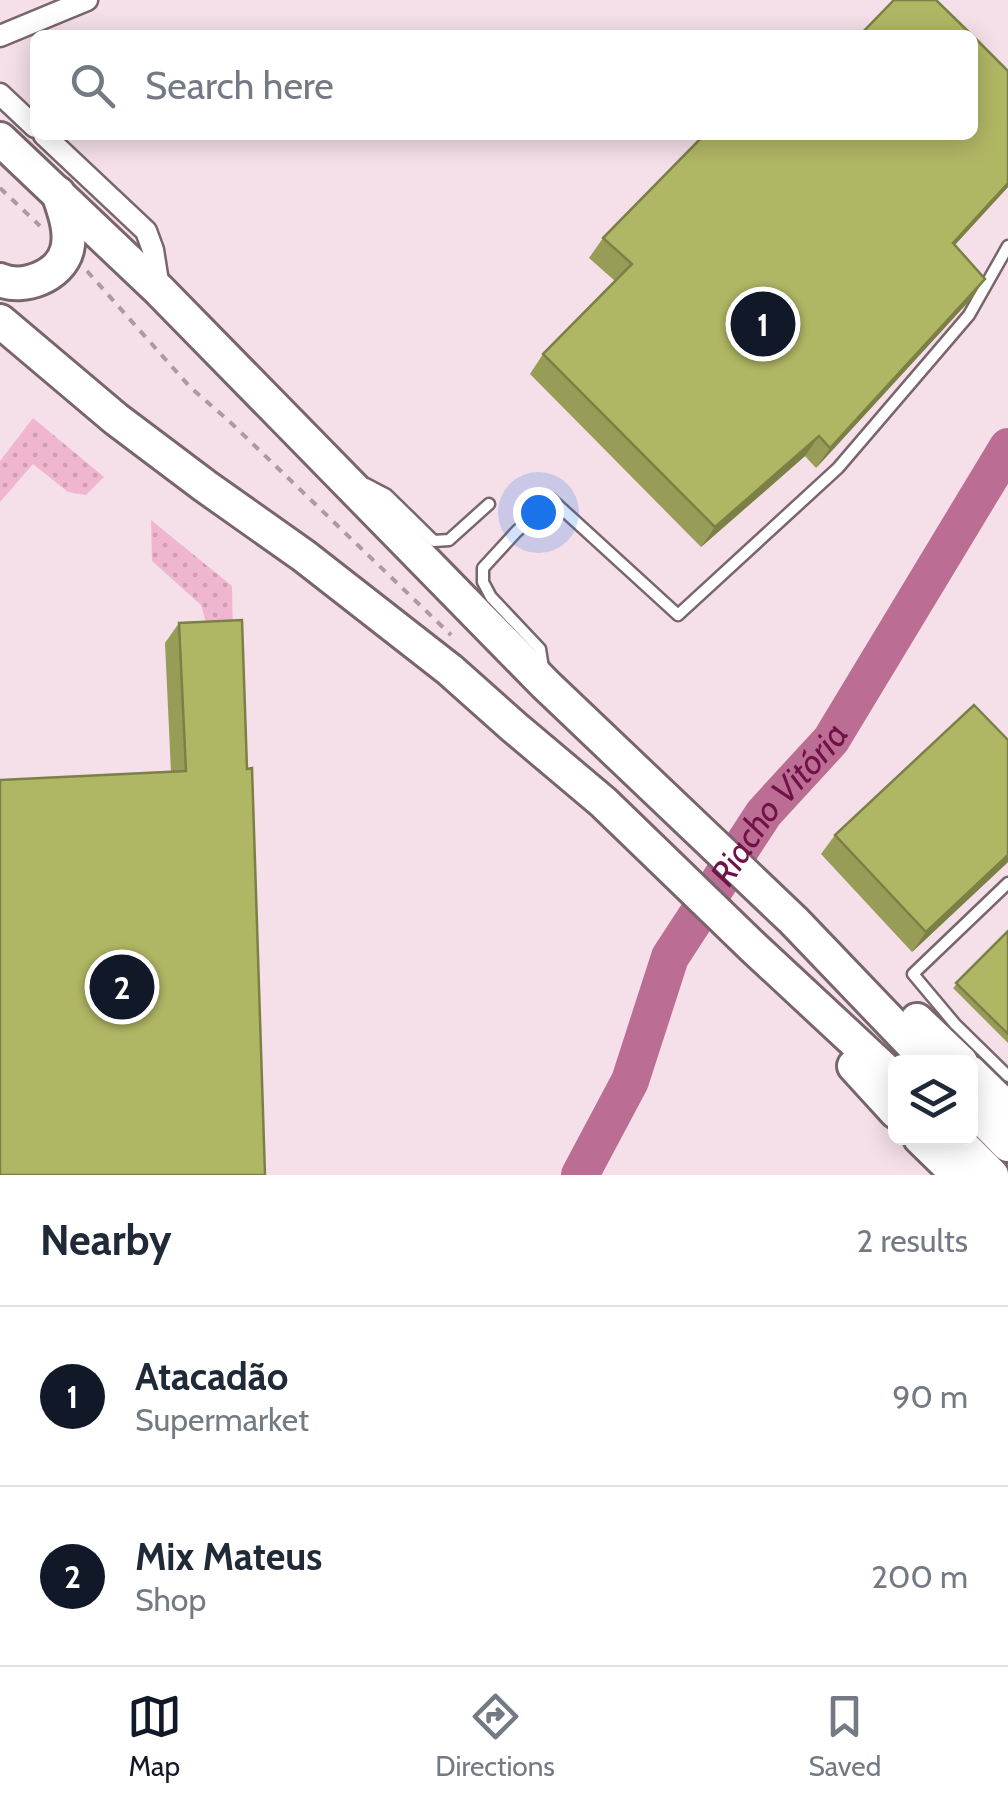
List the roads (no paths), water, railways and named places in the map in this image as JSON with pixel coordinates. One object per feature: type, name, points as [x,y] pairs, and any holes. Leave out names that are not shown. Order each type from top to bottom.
[{"type":"highway","points":[[0,139],[159,290],[545,684],[804,931],[922,1055]]},
{"type":"highway","points":[[0,280],[22,284],[38,280],[59,265],[67,252],[66,219],[58,193]]},
{"type":"highway","points":[[0,321],[116,420],[304,556],[450,670],[604,802],[888,1072]]},
{"type":"highway","points":[[804,931],[873,976],[954,1055]]},
{"type":"highway","points":[[798,987],[803,1009],[888,1103]]},
{"type":"highway","points":[[978,1080],[1008,1109]]},
{"type":"highway","points":[[978,1114],[1008,1146]]},
{"type":"highway","points":[[927,1145],[958,1175]]},
{"type":"highway","points":[[962,1145],[992,1175]]},
{"type":"street","points":[[0,36],[87,0]]},
{"type":"street","points":[[0,94],[30,122]]},
{"type":"street","points":[[49,140],[146,231],[159,290]]},
{"type":"lane","points":[[545,684],[540,649],[491,597],[483,582],[483,568],[551,499],[678,615],[838,468],[969,315],[1008,246]]},
{"type":"lane","points":[[341,478],[386,494],[434,541],[449,540],[489,504]]},
{"type":"lane","points":[[1008,883],[913,974],[955,1024],[1008,1076]]},
{"type":"waterway","name":"Riacho Vitória","points":[[580,1175],[630,1081],[670,957],[764,813],[831,740],[1008,447]]},
{"type":"place","name":"Atacadão","points":[[763,324]]},
{"type":"place","name":"Mix Mateus","points":[[122,987]]}]
